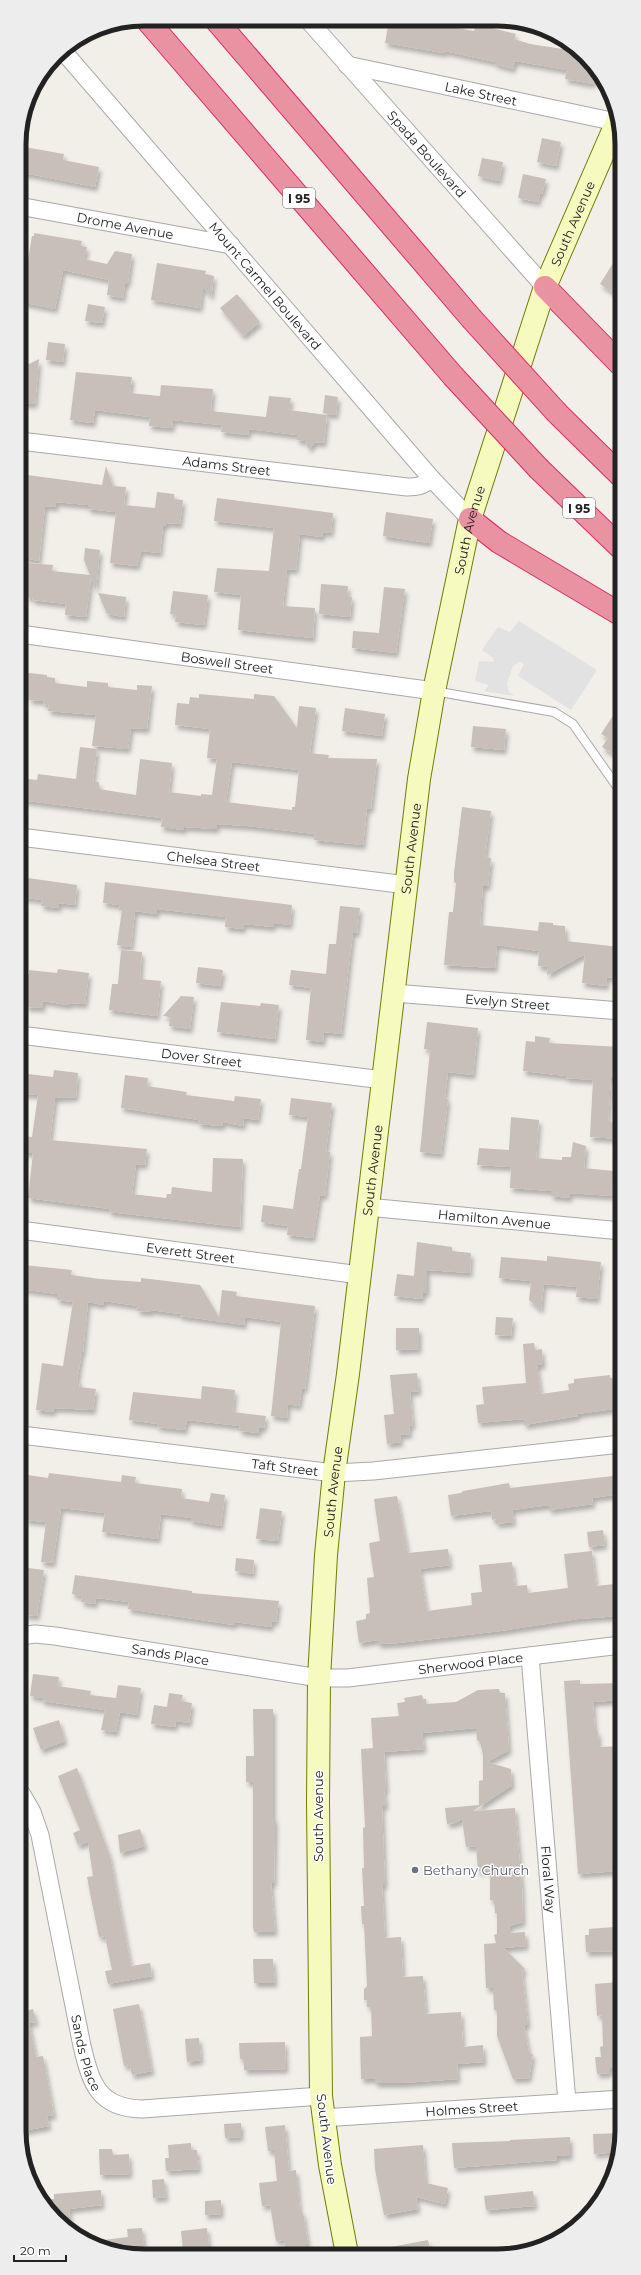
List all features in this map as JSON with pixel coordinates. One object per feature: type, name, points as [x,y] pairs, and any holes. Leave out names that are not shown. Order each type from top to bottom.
[{"type":"highway","name":"I 95","points":[[152,26],[453,376],[539,469],[615,542]]},
{"type":"highway","points":[[220,26],[471,318],[557,413],[615,470]]},
{"type":"highway","points":[[545,287],[615,359]]},
{"type":"highway","points":[[470,519],[499,542],[615,611]]},
{"type":"main road","name":"South Avenue","points":[[346,2249],[322,2118],[318,1802],[319,1678],[326,1555],[334,1473],[360,1275],[419,780],[434,691],[470,519],[545,287],[614,129]]},
{"type":"street","name":"Spada Boulevard","points":[[313,26],[545,287]]},
{"type":"street","name":"Mount Carmel Boulevard","points":[[67,55],[431,478],[470,519]]},
{"type":"street","name":"Lake Street","points":[[347,65],[612,119]]},
{"type":"street","name":"Drome Avenue","points":[[26,207],[231,245]]},
{"type":"street","name":"Adams Street","points":[[26,442],[407,487],[418,487],[427,483],[431,478]]},
{"type":"street","name":"Boswell Street","points":[[26,635],[434,691]]},
{"type":"street","name":"Chelsea Street","points":[[26,838],[407,885]]},
{"type":"street","name":"Evelyn Street","points":[[394,993],[615,1011]]},
{"type":"street","name":"Dover Street","points":[[26,1036],[383,1080]]},
{"type":"street","name":"Hamilton Avenue","points":[[368,1207],[615,1231]]},
{"type":"street","name":"Everett Street","points":[[26,1231],[360,1275]]},
{"type":"street","name":"Taft Street","points":[[26,1436],[334,1473],[373,1471],[615,1445]]},
{"type":"street","name":"Sands Place","points":[[26,1635],[35,1634],[55,1636],[319,1678]]},
{"type":"street","name":"Sherwood Place","points":[[319,1678],[348,1678],[615,1646]]},
{"type":"street","name":"Floral Way","points":[[530,1656],[567,2102]]},
{"type":"street","name":"Sands Place","points":[[26,1802],[32,1812],[40,1835],[82,2046],[91,2080],[99,2093],[122,2107],[142,2109],[321,2096]]},
{"type":"street","name":"Holmes Street","points":[[322,2118],[615,2099]]},
{"type":"lane","points":[[434,691],[554,712],[564,717],[572,724],[615,783]]},
{"type":"shaded area","points":[[519,621],[597,670],[571,710],[518,676],[524,664],[520,662],[513,666],[507,683],[509,692],[514,696],[484,691],[489,685],[475,681],[479,661],[494,662],[493,658],[482,650],[498,627],[510,632]]},
{"type":"building","points":[[388,26],[446,26],[474,31],[475,26],[484,26],[516,34],[514,39],[530,44],[569,50],[591,72],[594,78],[593,84],[565,79],[567,70],[515,61],[513,69],[495,64],[495,62],[445,51],[444,53],[385,43]]},
{"type":"building","points":[[542,138],[561,142],[556,166],[537,162]]},
{"type":"building","points":[[26,147],[64,154],[63,160],[99,167],[95,187],[26,173]]},
{"type":"building","points":[[482,158],[503,162],[499,181],[478,176]]},
{"type":"building","points":[[523,174],[546,179],[538,202],[518,198]]},
{"type":"building","points":[[34,233],[82,241],[81,246],[87,247],[84,259],[107,264],[115,251],[132,254],[128,282],[125,284],[123,298],[107,295],[109,280],[63,270],[55,309],[26,303],[26,272],[32,236],[34,236]]},
{"type":"building","points":[[615,260],[615,294],[600,284]]},
{"type":"building","points":[[157,263],[206,271],[205,274],[214,276],[211,297],[203,287],[200,308],[151,300]]},
{"type":"building","points":[[237,294],[260,322],[243,336],[220,308]]},
{"type":"building","points":[[88,304],[105,307],[102,323],[85,321]]},
{"type":"building","points":[[48,342],[65,344],[63,362],[46,360]]},
{"type":"building","points":[[39,359],[35,404],[26,403],[26,364],[29,364]]},
{"type":"building","points":[[76,372],[132,377],[130,393],[160,396],[161,385],[213,389],[211,411],[266,417],[269,396],[291,398],[289,410],[327,415],[324,443],[315,442],[309,449],[305,441],[297,440],[297,435],[249,429],[248,435],[221,432],[222,425],[173,420],[172,428],[149,426],[150,417],[95,410],[93,423],[70,420]]},
{"type":"building","points":[[325,395],[338,397],[336,415],[323,413]]},
{"type":"building","points":[[106,466],[113,486],[126,487],[124,505],[155,508],[157,492],[174,494],[174,499],[183,500],[180,524],[166,523],[165,526],[163,526],[160,553],[141,551],[137,566],[110,563],[116,512],[88,509],[88,505],[56,502],[56,507],[45,506],[39,561],[26,558],[26,475],[102,485]]},
{"type":"building","points":[[217,498],[333,513],[331,533],[323,532],[322,537],[300,534],[296,570],[287,569],[283,606],[315,608],[313,638],[238,630],[241,595],[214,592],[217,568],[269,571],[274,528],[214,521]]},
{"type":"building","points":[[386,512],[433,519],[429,543],[383,536]]},
{"type":"building","points":[[85,548],[100,550],[96,590],[91,578],[86,617],[65,615],[66,604],[33,600],[32,597],[26,597],[27,563],[53,565],[52,571],[90,575],[84,560]]},
{"type":"building","points":[[321,584],[348,586],[347,596],[352,597],[350,617],[319,614]]},
{"type":"building","points":[[384,587],[405,589],[396,653],[352,648],[353,631],[379,633]]},
{"type":"building","points":[[173,591],[208,595],[204,625],[175,622],[176,615],[170,614]]},
{"type":"building","points":[[98,593],[126,597],[124,617],[107,614]]},
{"type":"building","points":[[26,673],[47,675],[47,677],[55,678],[55,683],[87,687],[87,681],[108,683],[108,687],[137,690],[137,685],[152,686],[147,729],[131,728],[128,749],[92,746],[96,715],[48,711],[49,705],[43,704],[44,701],[29,700],[30,695],[26,695]]},
{"type":"building","points":[[199,694],[254,699],[254,694],[274,696],[297,728],[299,706],[316,708],[310,753],[329,755],[328,758],[377,759],[371,809],[367,808],[363,845],[314,840],[315,834],[248,826],[217,824],[217,829],[184,827],[184,830],[161,827],[162,818],[26,801],[26,779],[37,780],[38,774],[76,779],[80,747],[97,749],[93,782],[99,782],[99,789],[136,795],[140,759],[172,763],[169,792],[201,796],[201,794],[212,795],[217,759],[207,758],[210,729],[175,725],[177,703],[189,704],[190,697],[199,698]],"holes":[[[232,762],[299,770],[295,807],[292,807],[292,810],[226,802]]]},
{"type":"building","points":[[345,708],[385,714],[382,736],[342,731]]},
{"type":"building","points":[[615,713],[615,755],[602,747],[608,738],[601,734]]},
{"type":"building","points":[[473,726],[506,729],[504,750],[471,747]]},
{"type":"building","points":[[462,807],[491,811],[485,858],[491,858],[488,886],[483,886],[480,925],[538,931],[539,922],[565,926],[566,941],[615,946],[615,978],[607,977],[606,986],[582,983],[585,954],[547,975],[548,967],[538,966],[539,951],[497,945],[495,968],[444,965],[449,912],[453,912],[456,883],[454,882]]},
{"type":"building","points":[[26,878],[77,885],[75,905],[59,903],[59,908],[41,906],[42,900],[26,898]]},
{"type":"building","points":[[105,882],[292,905],[290,925],[274,923],[273,927],[244,924],[243,929],[225,927],[226,917],[157,909],[157,914],[135,911],[131,947],[117,945],[122,910],[119,910],[120,905],[103,903]]},
{"type":"building","points":[[340,906],[360,908],[357,933],[353,932],[341,1034],[324,1032],[323,1042],[306,1040],[311,988],[289,985],[291,970],[326,974],[329,944],[336,944]]},
{"type":"building","points":[[121,950],[142,952],[140,979],[161,981],[157,1016],[109,1010],[112,984],[118,984]]},
{"type":"building","points":[[198,967],[223,970],[220,986],[196,983]]},
{"type":"building","points":[[58,969],[89,973],[85,1004],[70,1003],[68,1005],[43,1001],[43,1008],[26,1007],[26,974],[29,974],[29,970],[57,973]]},
{"type":"building","points":[[181,996],[194,997],[190,1029],[169,1026],[170,1017],[163,1016]]},
{"type":"building","points":[[221,1002],[260,1006],[261,1003],[279,1005],[275,1039],[217,1032]]},
{"type":"building","points":[[427,1022],[478,1028],[473,1075],[448,1072],[445,1098],[448,1099],[441,1154],[420,1152],[430,1050],[424,1049]]},
{"type":"building","points":[[535,1036],[550,1038],[549,1043],[615,1047],[615,1079],[611,1076],[608,1122],[615,1123],[615,1139],[590,1137],[593,1080],[566,1078],[566,1076],[523,1071],[526,1041],[535,1042]]},
{"type":"building","points":[[54,1070],[78,1073],[76,1097],[55,1098],[50,1140],[147,1149],[145,1165],[136,1164],[132,1194],[166,1198],[167,1194],[171,1194],[172,1187],[212,1192],[213,1158],[243,1159],[240,1227],[109,1212],[110,1209],[28,1198],[33,1153],[26,1152],[26,1136],[32,1137],[38,1095],[26,1094],[26,1074],[53,1077]]},
{"type":"building","points":[[125,1075],[148,1078],[147,1086],[187,1092],[186,1095],[234,1101],[235,1096],[261,1099],[258,1120],[244,1118],[243,1126],[223,1122],[222,1126],[198,1124],[199,1120],[121,1108]]},
{"type":"building","points":[[291,1098],[332,1103],[326,1151],[330,1152],[325,1196],[320,1195],[313,1238],[287,1235],[288,1226],[261,1222],[263,1205],[293,1209],[299,1169],[301,1169],[308,1117],[289,1115]]},
{"type":"building","points":[[511,1117],[539,1120],[536,1158],[562,1160],[562,1157],[571,1157],[573,1142],[586,1146],[584,1168],[614,1171],[612,1196],[570,1193],[570,1198],[551,1196],[551,1191],[510,1188],[511,1167],[477,1165],[479,1148],[509,1150]]},
{"type":"building","points":[[417,1242],[452,1247],[452,1251],[471,1253],[470,1273],[427,1270],[427,1292],[423,1293],[422,1299],[394,1296],[397,1274],[414,1276]]},
{"type":"building","points":[[547,1256],[601,1262],[597,1299],[576,1297],[577,1287],[544,1284],[541,1310],[529,1300],[531,1281],[499,1278],[501,1257],[547,1261]]},
{"type":"building","points":[[26,1265],[72,1270],[71,1275],[100,1279],[141,1282],[141,1278],[200,1285],[219,1317],[222,1290],[237,1292],[236,1296],[315,1306],[305,1389],[302,1388],[299,1406],[288,1404],[287,1418],[271,1416],[281,1322],[245,1317],[244,1325],[180,1316],[180,1314],[151,1310],[151,1312],[137,1311],[138,1306],[104,1301],[103,1305],[88,1302],[83,1352],[77,1381],[80,1381],[79,1387],[96,1389],[93,1410],[54,1408],[53,1412],[36,1410],[42,1363],[63,1366],[73,1302],[57,1300],[57,1294],[26,1290]]},
{"type":"building","points":[[496,1317],[513,1318],[511,1336],[495,1335]]},
{"type":"building","points":[[396,1328],[419,1328],[419,1349],[396,1350]]},
{"type":"building","points":[[534,1343],[535,1350],[542,1349],[543,1365],[537,1365],[541,1394],[569,1390],[568,1384],[574,1383],[574,1379],[610,1375],[610,1378],[615,1377],[615,1409],[577,1414],[578,1416],[524,1425],[524,1419],[478,1423],[476,1405],[484,1404],[482,1387],[526,1383],[523,1344]]},
{"type":"building","points":[[417,1373],[419,1391],[410,1392],[413,1425],[409,1426],[410,1434],[400,1435],[401,1442],[387,1444],[384,1415],[394,1414],[390,1375]]},
{"type":"building","points":[[202,1386],[235,1390],[233,1412],[266,1416],[264,1428],[259,1428],[259,1433],[239,1431],[240,1426],[187,1420],[185,1430],[157,1427],[158,1424],[129,1420],[133,1392],[201,1399]]},
{"type":"building","points":[[49,1473],[121,1482],[122,1475],[136,1477],[135,1483],[182,1489],[181,1498],[209,1502],[211,1493],[225,1495],[221,1526],[191,1521],[191,1518],[161,1514],[158,1539],[102,1532],[105,1513],[61,1508],[53,1563],[41,1562],[46,1522],[26,1520],[26,1475],[48,1478]]},
{"type":"building","points":[[615,1476],[615,1495],[592,1498],[593,1504],[549,1510],[549,1505],[512,1510],[514,1522],[496,1524],[496,1519],[492,1520],[491,1511],[451,1516],[448,1495],[509,1483],[510,1488]]},
{"type":"building","points":[[397,1496],[408,1553],[448,1549],[450,1565],[420,1569],[427,1611],[472,1605],[471,1593],[482,1592],[479,1565],[512,1562],[515,1586],[527,1585],[528,1593],[568,1588],[564,1554],[592,1551],[596,1586],[614,1584],[615,1587],[615,1616],[578,1619],[500,1631],[398,1643],[378,1644],[378,1640],[359,1643],[356,1621],[366,1619],[366,1614],[370,1613],[367,1578],[374,1577],[369,1543],[380,1541],[374,1499]]},
{"type":"building","points":[[260,1508],[282,1511],[278,1541],[256,1539]]},
{"type":"building","points":[[603,1530],[605,1545],[589,1547],[587,1532]]},
{"type":"building","points":[[236,1558],[254,1560],[253,1574],[235,1571]]},
{"type":"building","points":[[26,1568],[44,1570],[37,1616],[26,1615],[28,1588],[26,1588]]},
{"type":"building","points":[[75,1575],[192,1591],[192,1593],[279,1601],[276,1622],[272,1621],[271,1627],[235,1622],[234,1625],[128,1609],[129,1602],[96,1598],[95,1604],[81,1602],[82,1596],[72,1594]]},
{"type":"building","points":[[33,1674],[59,1677],[58,1686],[91,1691],[90,1695],[116,1698],[118,1685],[141,1688],[137,1715],[120,1712],[116,1732],[101,1730],[105,1710],[42,1701],[42,1698],[30,1696]]},
{"type":"building","points":[[580,1680],[580,1684],[615,1683],[615,1700],[593,1702],[595,1731],[598,1731],[599,1747],[615,1746],[615,1871],[578,1874],[564,1681]]},
{"type":"building","points":[[499,1689],[500,1693],[505,1693],[509,1750],[487,1762],[511,1769],[512,1785],[473,1811],[515,1808],[522,1887],[523,1922],[509,1926],[510,1933],[525,1932],[526,1946],[504,1948],[525,1969],[522,1972],[528,2025],[524,2025],[529,2053],[533,2054],[529,2078],[513,2079],[497,2036],[497,2010],[494,2010],[493,1988],[486,1988],[484,1944],[496,1943],[494,1935],[497,1934],[497,1913],[495,1913],[494,1900],[490,1900],[490,1870],[478,1871],[476,1846],[466,1847],[462,1819],[455,1823],[447,1824],[445,1808],[479,1805],[479,1781],[483,1780],[483,1755],[480,1742],[477,1740],[476,1728],[422,1733],[424,1749],[384,1752],[386,1790],[384,1790],[386,1806],[382,1806],[385,1885],[382,1885],[385,1938],[401,1937],[403,1977],[423,1976],[426,2014],[461,2012],[463,2047],[483,2045],[484,2062],[457,2064],[458,2079],[403,2083],[375,2083],[375,2079],[361,2079],[360,2037],[372,2036],[371,2007],[367,2007],[367,2000],[364,2000],[364,1989],[367,1986],[364,1924],[362,1924],[361,1906],[364,1906],[362,1868],[364,1868],[363,1828],[365,1827],[361,1749],[373,1748],[371,1718],[399,1716],[397,1703],[405,1702],[404,1698],[422,1695],[423,1699],[426,1699],[426,1704],[456,1702],[478,1690]]},
{"type":"building","points":[[169,1693],[183,1695],[181,1701],[192,1703],[189,1723],[176,1721],[175,1727],[151,1724],[154,1705],[167,1707]]},
{"type":"building","points":[[253,1709],[273,1709],[273,1818],[275,1818],[275,1833],[274,1883],[271,1883],[275,1932],[254,1932],[253,1926],[253,1782],[246,1782],[246,1756],[254,1756]]},
{"type":"building","points":[[59,1720],[65,1741],[41,1750],[33,1728]]},
{"type":"building","points":[[77,1768],[110,1856],[131,1966],[150,1963],[152,1976],[108,1984],[105,1971],[112,1970],[105,1936],[99,1937],[87,1877],[93,1876],[88,1842],[78,1845],[73,1833],[80,1830],[58,1776]]},
{"type":"building","points":[[140,1829],[145,1846],[120,1853],[118,1835]]},
{"type":"building","points":[[614,1927],[615,1951],[586,1952],[585,1935],[589,1935],[589,1929]]},
{"type":"building","points":[[253,1959],[273,1959],[275,1983],[254,1983]]},
{"type":"building","points":[[615,1982],[615,2068],[610,2068],[610,2073],[597,2074],[595,2057],[601,2057],[600,2047],[603,2046],[602,2015],[597,2016],[595,1984]]},
{"type":"building","points":[[139,2004],[152,2071],[132,2075],[130,2065],[124,2066],[113,2009]]},
{"type":"building","points":[[33,2009],[36,2022],[29,2023],[36,2057],[43,2056],[54,2115],[47,2116],[49,2126],[26,2130],[26,2011]]},
{"type":"building","points":[[199,2038],[201,2060],[187,2062],[185,2039]]},
{"type":"building","points":[[285,2042],[286,2069],[244,2070],[244,2059],[240,2059],[239,2043]]},
{"type":"building","points":[[241,2123],[241,2137],[225,2138],[224,2124]]},
{"type":"building","points":[[285,2125],[289,2171],[296,2170],[300,2212],[303,2212],[308,2244],[305,2244],[306,2249],[285,2249],[284,2240],[276,2241],[270,2205],[262,2206],[259,2183],[277,2181],[274,2151],[268,2151],[265,2127]]},
{"type":"building","points":[[615,2133],[613,2152],[594,2154],[593,2134]]},
{"type":"building","points":[[570,2137],[570,2156],[557,2156],[557,2160],[454,2168],[452,2143]]},
{"type":"building","points":[[191,2143],[191,2150],[197,2150],[199,2169],[166,2171],[165,2158],[169,2158],[168,2145]]},
{"type":"building","points":[[423,2145],[426,2183],[448,2188],[445,2204],[416,2197],[418,2209],[384,2215],[375,2169],[374,2149]]},
{"type":"building","points":[[99,2149],[112,2149],[113,2155],[129,2154],[130,2174],[100,2175]]},
{"type":"building","points":[[164,2179],[166,2197],[153,2198],[152,2180]]},
{"type":"building","points":[[101,2190],[102,2205],[69,2209],[70,2223],[48,2200],[54,2199],[54,2194]]},
{"type":"building","points":[[533,2191],[535,2206],[486,2210],[484,2196]]},
{"type":"building","points":[[221,2200],[221,2214],[205,2215],[205,2201]]},
{"type":"building","points":[[142,2228],[144,2249],[121,2247],[100,2240],[128,2237],[127,2229]]},
{"type":"building","points":[[207,2228],[209,2247],[207,2249],[183,2249],[181,2231]]},
{"type":"building","points":[[428,2240],[430,2249],[391,2249],[391,2247]]},
{"type":"place","name":"Bethany Church","points":[[415,1870]]}]
